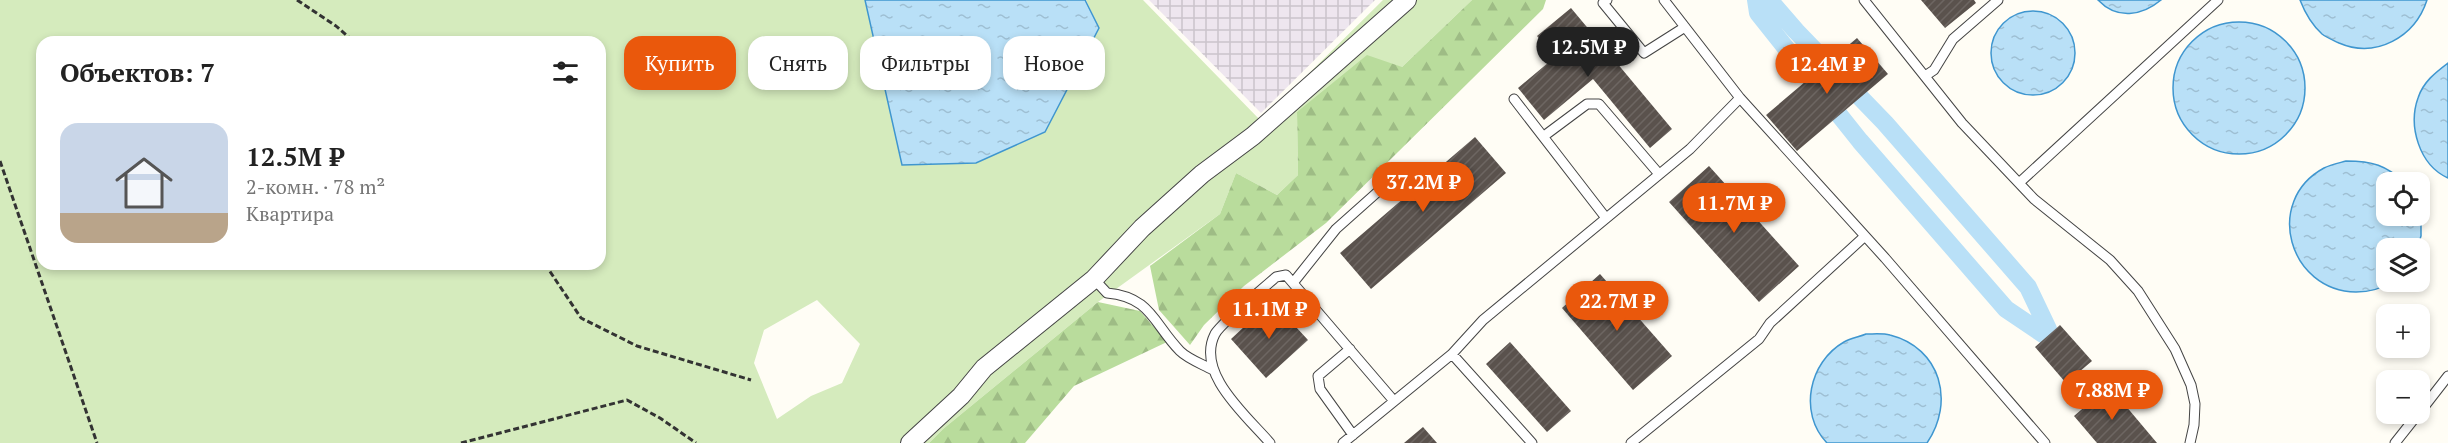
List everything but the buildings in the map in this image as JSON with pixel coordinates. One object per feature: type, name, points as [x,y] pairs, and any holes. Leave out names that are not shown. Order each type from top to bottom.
[{"type":"street","points":[[910,443],[961,396],[984,368],[1094,279],[1142,228],[1202,174],[1253,136],[1407,0]]},
{"type":"lane","points":[[1607,0],[1603,3],[1644,53],[1685,27]]},
{"type":"lane","points":[[1664,0],[1740,98],[1865,236],[2045,443]]},
{"type":"lane","points":[[1864,0],[1962,123],[2034,198],[2110,260],[2138,291],[2175,349],[2190,385],[2195,404],[2190,443]]},
{"type":"lane","points":[[1925,76],[1934,70],[1953,39],[1998,0]]},
{"type":"lane","points":[[2019,183],[2217,0]]},
{"type":"lane","points":[[1343,443],[1452,354],[1483,320],[1690,149],[1740,98]]},
{"type":"lane","points":[[1514,99],[1606,218]]},
{"type":"lane","points":[[1544,136],[1587,104],[1599,104],[1659,174]]},
{"type":"lane","points":[[1293,283],[1336,229],[1391,180]]},
{"type":"lane","points":[[1631,443],[1759,339],[1777,316],[1865,236]]},
{"type":"lane","points":[[1270,443],[1222,387],[1213,370],[1210,355],[1216,333],[1276,276],[1286,275],[1394,401]]},
{"type":"lane","points":[[1094,279],[1107,293],[1124,294],[1141,302],[1182,353],[1213,370]]},
{"type":"lane","points":[[1350,349],[1318,376],[1320,389],[1353,435]]},
{"type":"lane","points":[[1452,354],[1532,443]]},
{"type":"lane","points":[[2430,399],[2448,376]]},
{"type":"lane","points":[[2395,443],[2410,424]]},
{"type":"path","points":[[297,0],[347,36]]},
{"type":"path","points":[[0,161],[36,266]]},
{"type":"path","points":[[37,270],[97,443]]},
{"type":"path","points":[[549,270],[581,318],[637,346],[751,380]]},
{"type":"path","points":[[461,443],[627,400],[660,418],[696,443]]},
{"type":"shaded area","points":[[1149,0],[1375,0],[1261,113]]},
{"type":"green space","points":[[0,0],[865,0],[873,36],[860,36],[860,90],[885,90],[902,165],[1010,90],[1105,90],[1105,36],[1087,36],[1099,28],[1086,0],[1143,0],[1261,121],[1383,0],[1472,0],[1402,67],[1297,112],[1298,175],[1277,195],[1236,173],[1220,214],[1098,302],[929,443],[0,443]],"holes":[[[817,300],[860,344],[842,383],[811,396],[777,419],[754,363],[764,330]]]},
{"type":"green space","points":[[1472,0],[1546,0],[1543,9],[1326,223],[1244,286],[1204,325],[1190,345],[1159,310],[1150,266],[1220,214],[1236,173],[1277,195],[1298,175],[1297,112],[1367,55],[1402,67]]},
{"type":"green space","points":[[1098,302],[1140,311],[1167,342],[1074,386],[1025,443],[929,443],[943,429]]},
{"type":"water","points":[[865,0],[1085,0],[1099,28],[1095,36],[1003,36],[1003,90],[1067,90],[1045,132],[976,163],[902,165],[885,90],[991,90],[991,36],[873,36]]},
{"type":"water","points":[[2098,0],[2161,0],[2146,10],[2130,14],[2113,11]]},
{"type":"water","points":[[2300,0],[2427,0],[2413,25],[2404,34],[2380,46],[2367,48],[2339,43],[2324,35],[2306,14]]},
{"type":"water","points":[[2033,11],[2056,18],[2068,30],[2075,53],[2068,76],[2056,88],[2033,95],[2010,88],[1998,76],[1991,53],[1998,30],[2010,18]]},
{"type":"water","points":[[2239,22],[2264,27],[2286,41],[2300,63],[2305,88],[2300,113],[2286,135],[2264,149],[2239,154],[2214,149],[2192,135],[2178,113],[2173,88],[2178,63],[2192,41],[2214,27]]},
{"type":"water","points":[[2448,63],[2448,178],[2438,172],[2423,154],[2418,144],[2414,120],[2418,98],[2423,87]]},
{"type":"water","points":[[2346,161],[2364,162],[2378,165],[2392,172],[2376,172],[2376,226],[2421,226],[2420,238],[2376,238],[2376,289],[2356,292],[2333,288],[2314,277],[2300,261],[2292,242],[2290,221],[2294,201],[2305,183],[2324,168]]},
{"type":"water","points":[[1866,334],[1887,334],[1907,342],[1932,364],[1941,394],[1940,411],[1936,427],[1927,443],[1827,443],[1818,431],[1812,417],[1810,403],[1816,375],[1822,362],[1832,351],[1847,341]]},
{"type":"waterway","points":[[1756,0],[1758,13],[1860,141],[2006,309],[2043,334]]},
{"type":"waterway","points":[[1766,0],[1771,2],[1885,123],[2028,287],[2048,329]]}]
